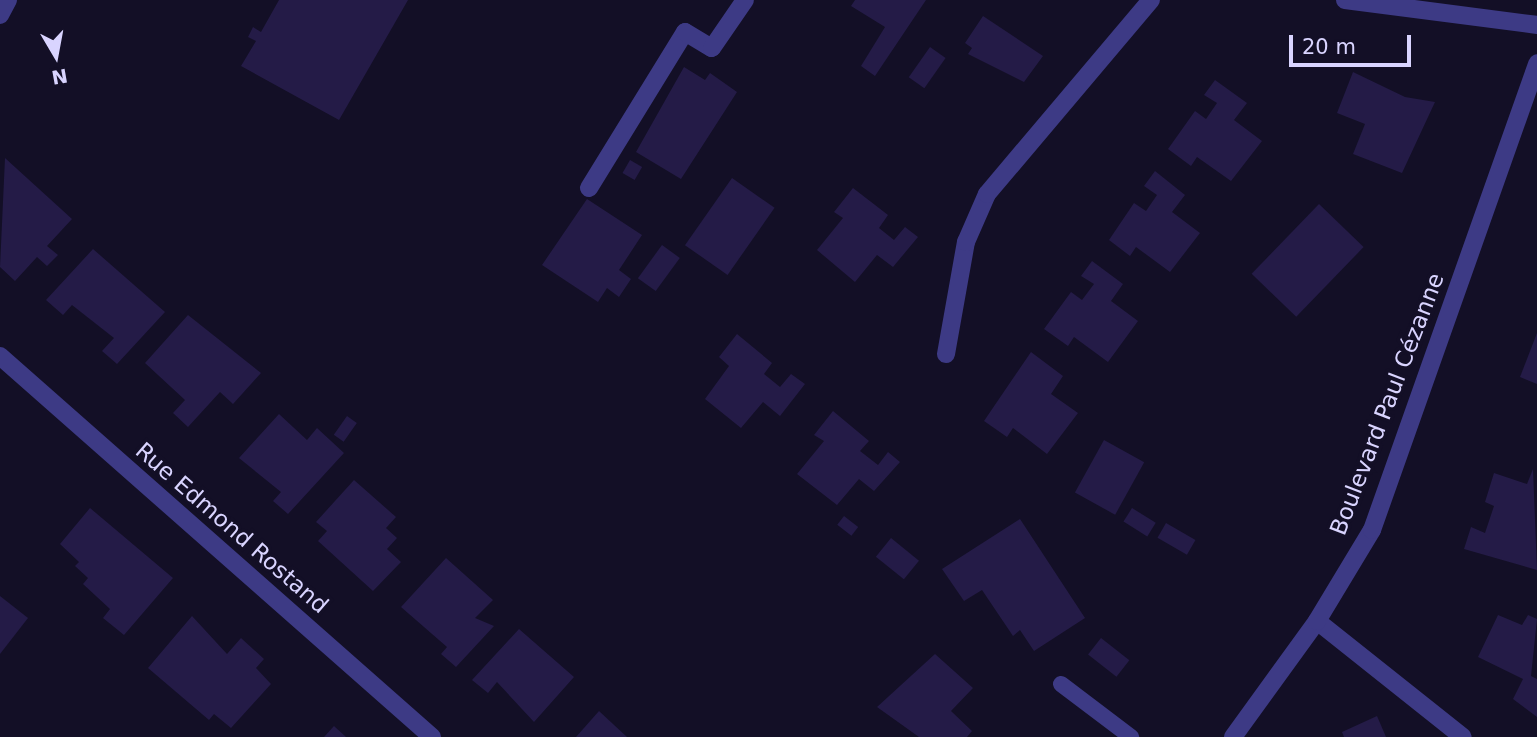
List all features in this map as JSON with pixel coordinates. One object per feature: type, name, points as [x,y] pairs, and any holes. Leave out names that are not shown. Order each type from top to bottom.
[{"type":"street","points":[[0,15],[8,0]]},
{"type":"street","points":[[589,188],[685,32],[712,48],[745,0]]},
{"type":"street","points":[[946,354],[966,242],[988,194],[1151,0]]},
{"type":"street","points":[[1345,0],[1537,25]]},
{"type":"street","name":"Boulevard Paul Cézanne","points":[[1235,736],[1317,621],[1371,530],[1537,63]]},
{"type":"street","name":"Rue Edmond Rostand","points":[[0,356],[432,737]]},
{"type":"street","points":[[1317,621],[1463,737]]},
{"type":"lane","points":[[1061,684],[1131,737]]},
{"type":"building","points":[[279,0],[408,0],[339,120],[241,66],[256,41],[248,37],[253,27],[261,32]]},
{"type":"building","points":[[855,0],[926,0],[875,76],[861,66],[885,27],[851,6]]},
{"type":"building","points":[[983,16],[1043,56],[1024,82],[968,54],[972,48],[965,43]]},
{"type":"building","points":[[930,47],[946,58],[924,88],[909,77]]},
{"type":"building","points":[[684,67],[705,80],[710,73],[737,92],[681,179],[636,152]]},
{"type":"building","points":[[1353,72],[1405,97],[1435,102],[1402,173],[1353,154],[1365,124],[1337,113]]},
{"type":"building","points":[[1215,80],[1247,103],[1234,120],[1262,141],[1231,181],[1197,157],[1191,166],[1168,149],[1195,111],[1206,119],[1217,103],[1204,95]]},
{"type":"building","points":[[5,158],[72,219],[47,246],[58,255],[47,266],[37,257],[15,281],[0,267]]},
{"type":"building","points":[[630,160],[642,167],[635,180],[622,173]]},
{"type":"building","points":[[1155,171],[1185,195],[1172,212],[1200,233],[1170,272],[1136,247],[1130,256],[1109,240],[1134,203],[1146,211],[1157,195],[1144,186]]},
{"type":"building","points":[[732,178],[775,208],[728,275],[685,245]]},
{"type":"building","points":[[853,188],[888,215],[879,228],[894,240],[905,227],[918,237],[893,267],[877,255],[855,282],[817,250],[843,218],[834,212]]},
{"type":"building","points":[[587,199],[642,235],[619,270],[631,279],[619,297],[607,288],[598,302],[542,265]]},
{"type":"building","points":[[1319,204],[1364,247],[1296,317],[1252,274]]},
{"type":"building","points":[[662,245],[680,258],[656,291],[638,278]]},
{"type":"building","points":[[93,249],[165,312],[117,364],[102,351],[114,338],[72,305],[63,315],[46,300]]},
{"type":"building","points":[[1092,261],[1123,284],[1111,301],[1138,321],[1108,362],[1074,337],[1068,346],[1044,329],[1071,292],[1082,300],[1094,284],[1081,276]]},
{"type":"building","points":[[188,315],[261,373],[233,404],[220,392],[188,427],[173,413],[185,400],[145,363]]},
{"type":"building","points":[[1537,333],[1537,384],[1520,377]]},
{"type":"building","points":[[737,334],[772,363],[764,374],[780,387],[791,374],[805,384],[780,416],[763,402],[741,428],[705,399],[729,366],[719,357]]},
{"type":"building","points":[[1031,352],[1063,376],[1051,394],[1078,413],[1047,454],[1013,428],[1007,437],[984,421]]},
{"type":"building","points":[[833,411],[869,441],[860,451],[878,465],[888,452],[900,462],[874,491],[859,479],[837,505],[797,474],[824,441],[814,435]]},
{"type":"building","points":[[279,414],[307,440],[317,428],[344,453],[288,514],[273,501],[281,492],[239,458]]},
{"type":"building","points":[[347,416],[357,423],[344,442],[334,435]]},
{"type":"building","points":[[1104,440],[1144,462],[1115,515],[1075,492]]},
{"type":"building","points":[[1533,469],[1537,570],[1464,549],[1471,527],[1485,533],[1494,506],[1485,502],[1494,473],[1527,484]]},
{"type":"building","points":[[354,480],[396,517],[386,528],[397,538],[387,549],[401,562],[373,591],[318,541],[327,531],[316,522]]},
{"type":"building","points":[[90,508],[173,578],[124,635],[103,618],[110,609],[83,584],[88,578],[75,566],[79,562],[60,544]]},
{"type":"building","points":[[1132,508],[1156,523],[1147,536],[1124,522]]},
{"type":"building","points":[[844,516],[858,527],[851,536],[837,525]]},
{"type":"building","points":[[1020,519],[1085,618],[1034,651],[1020,630],[1013,636],[982,590],[964,601],[942,569]]},
{"type":"building","points":[[1166,523],[1195,540],[1187,555],[1158,538]]},
{"type":"building","points":[[891,538],[919,561],[904,579],[876,557]]},
{"type":"building","points":[[446,558],[493,600],[475,618],[494,626],[456,667],[441,654],[447,647],[401,607]]},
{"type":"building","points":[[0,596],[28,618],[0,654]]},
{"type":"building","points":[[1498,615],[1522,625],[1528,615],[1537,619],[1531,676],[1537,679],[1537,717],[1513,699],[1523,679],[1478,657]]},
{"type":"building","points":[[192,616],[227,654],[241,638],[264,659],[256,668],[271,684],[231,728],[214,714],[209,720],[148,668]]},
{"type":"building","points":[[519,629],[574,677],[534,722],[497,682],[488,693],[472,680]]},
{"type":"building","points":[[1101,638],[1129,660],[1116,677],[1088,655]]},
{"type":"building","points":[[935,654],[973,688],[951,711],[972,731],[967,737],[919,737],[877,707]]},
{"type":"building","points":[[599,711],[627,737],[576,737]]},
{"type":"building","points":[[1377,716],[1386,737],[1344,737],[1342,732]]},
{"type":"building","points":[[334,726],[346,737],[324,737]]}]
